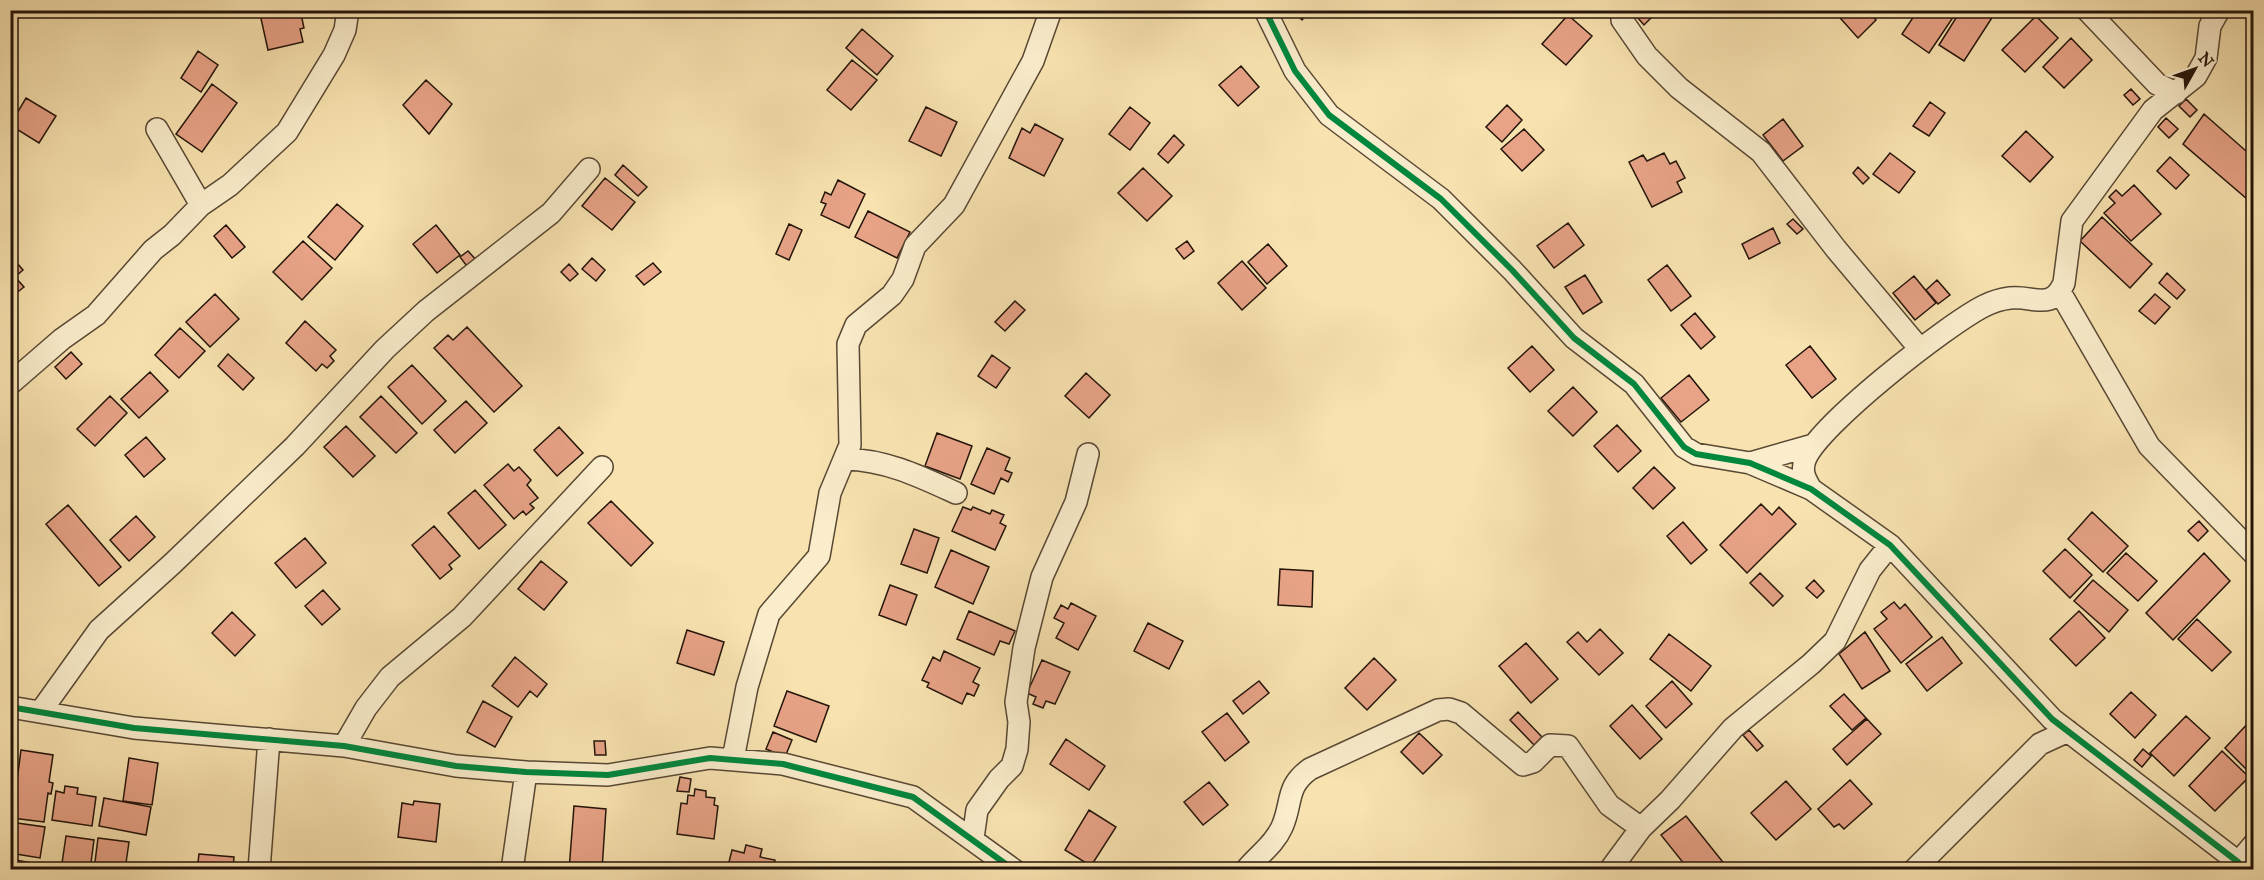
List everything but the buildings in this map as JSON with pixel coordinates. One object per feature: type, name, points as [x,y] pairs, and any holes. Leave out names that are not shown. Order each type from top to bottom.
[{"type":"street","points":[[10,384],[62,339],[96,315],[135,269],[201,205],[230,184],[287,132],[334,55],[345,30],[348,10]]},
{"type":"street","points":[[733,759],[747,687],[760,637],[769,614],[819,556],[830,493],[850,445],[848,344],[856,325],[892,295],[903,279],[915,246],[954,205],[1033,61],[1051,10]]},
{"type":"street","points":[[1265,10],[1295,71],[1329,115],[1441,199],[1512,270],[1574,338],[1634,384],[1684,447],[1696,454],[1750,463],[1811,489],[1890,545],[2052,719],[2235,866],[2253,844]]},
{"type":"street","points":[[2087,10],[2157,84],[2176,93]]},
{"type":"street","points":[[1811,489],[1803,476],[1805,461],[1813,445],[1867,393],[1920,349],[1982,307],[2011,297],[2045,302],[2060,292],[2064,283],[2072,221],[2153,110],[2196,76],[2206,58],[2210,26],[2219,10]]},
{"type":"street","points":[[1622,20],[1647,56],[1679,88],[1761,152],[1836,249],[1920,349]]},
{"type":"street","points":[[157,129],[201,205]]},
{"type":"street","points":[[41,711],[99,630],[172,564],[295,446],[385,349],[426,311],[551,213],[589,169]]},
{"type":"street","points":[[2060,292],[2149,446],[2253,554]]},
{"type":"street","points":[[1750,463],[1813,445]]},
{"type":"street","points":[[973,838],[977,810],[999,778],[1012,766],[1017,749],[1019,722],[1016,702],[1024,648],[1042,577],[1076,502],[1088,454]]},
{"type":"street","points":[[845,459],[872,459],[905,470],[956,493]]},
{"type":"street","points":[[344,746],[366,708],[390,676],[462,617],[602,467]]},
{"type":"street","points":[[1610,870],[1641,828],[1670,800],[1733,728],[1811,664],[1835,640],[1870,570],[1890,545]]},
{"type":"street","points":[[10,707],[134,728],[344,746],[456,766],[526,772],[608,775],[710,758],[783,764],[898,791],[913,797],[973,838],[1014,870]]},
{"type":"street","points":[[1246,870],[1255,858],[1265,853],[1282,826],[1291,789],[1298,778],[1310,769],[1438,710],[1449,709],[1461,713],[1523,765],[1533,762],[1550,745],[1568,746],[1609,805],[1641,828]]},
{"type":"street","points":[[1914,870],[2040,744],[2068,731]]},
{"type":"street","points":[[259,870],[269,739]]},
{"type":"street","points":[[512,870],[526,772]]},
{"type":"cycle path","points":[[1265,10],[1295,71],[1329,115],[1441,199],[1512,270],[1574,338],[1634,384],[1684,447],[1696,454],[1750,463],[1811,489],[1890,545],[2052,719],[2238,862]]},
{"type":"cycle path","points":[[10,707],[134,728],[344,746],[456,766],[526,772],[608,775],[710,758],[783,764],[913,797],[1014,870]]}]
